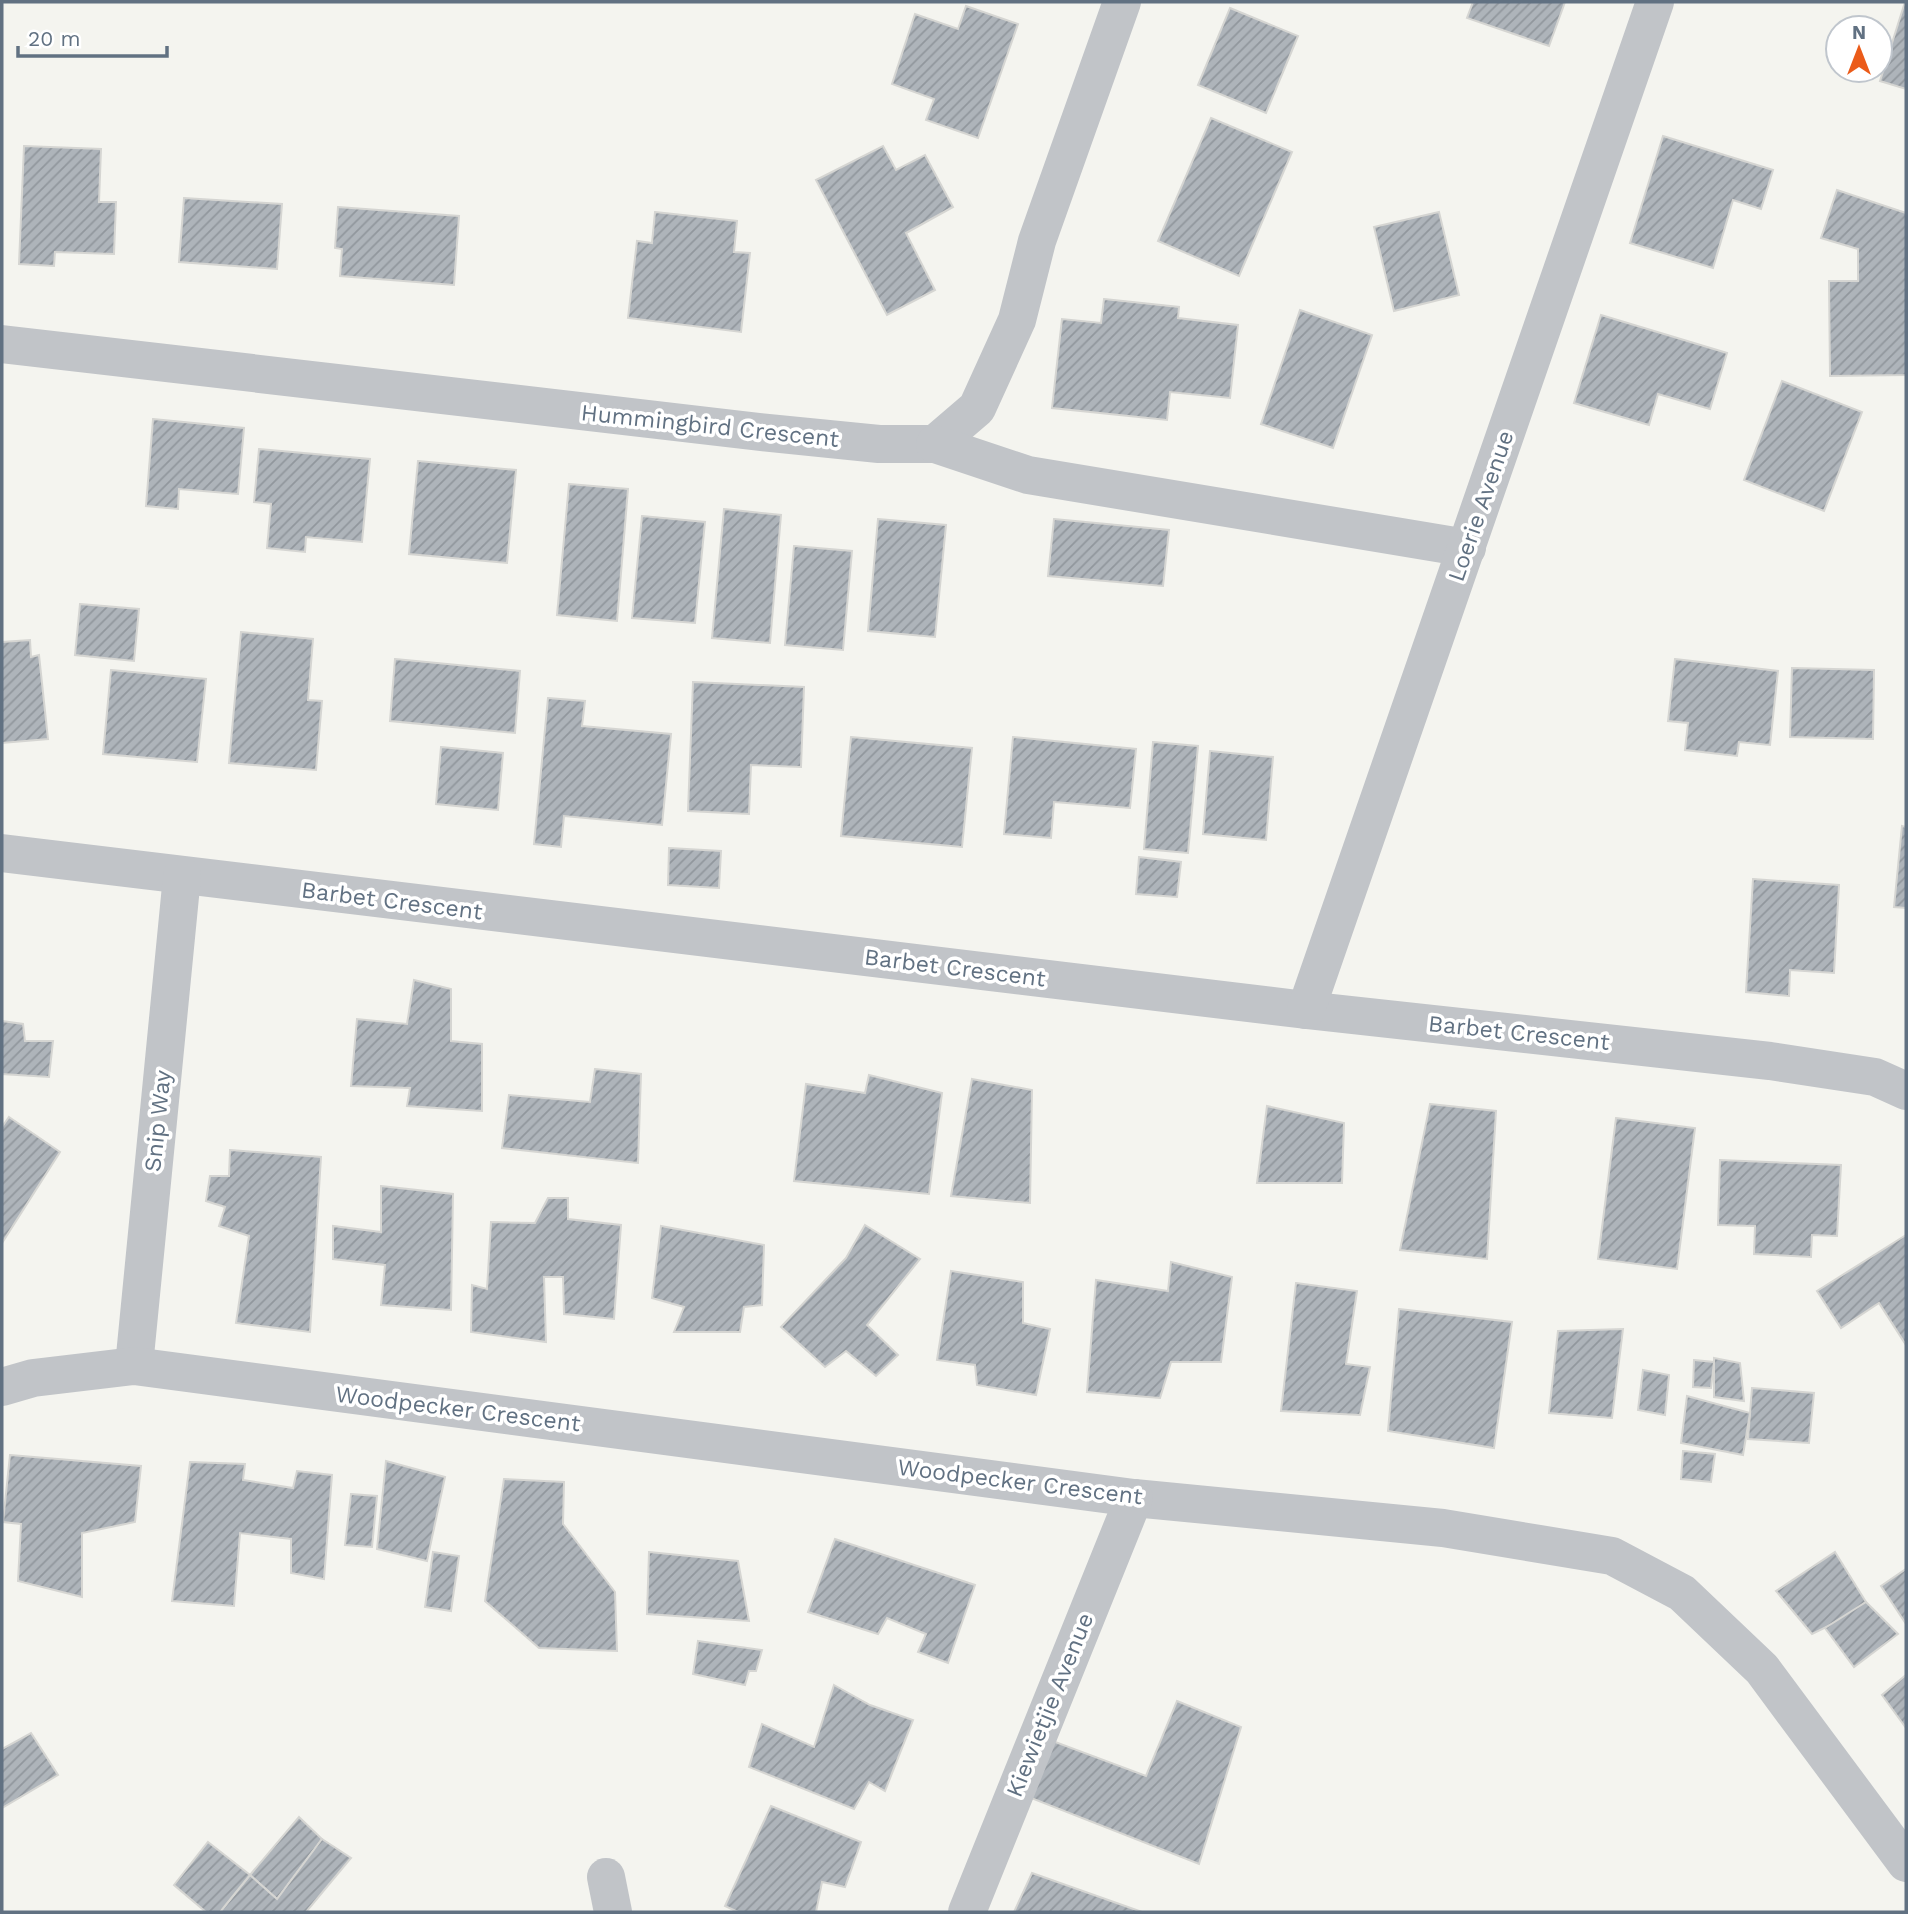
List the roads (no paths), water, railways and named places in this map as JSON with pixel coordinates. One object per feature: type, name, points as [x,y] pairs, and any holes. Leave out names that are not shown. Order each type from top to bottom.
[{"type":"street","points":[[935,444],[977,408],[1017,320],[1037,241],[1122,2]]},
{"type":"street","name":"Loerie Avenue","points":[[1306,1010],[1655,2]]},
{"type":"street","name":"Hummingbird Crescent","points":[[2,344],[760,432],[878,444],[935,444],[1028,475],[1467,548]]},
{"type":"street","name":"Barbet Crescent","points":[[2,853],[1306,1010],[1770,1061],[1875,1077],[1906,1091]]},
{"type":"street","name":"Snip Way","points":[[134,1366],[182,876]]},
{"type":"street","name":"Woodpecker Crescent","points":[[2,1387],[33,1378],[134,1366],[1134,1498],[1443,1528],[1612,1556],[1682,1593],[1762,1669],[1906,1863]]},
{"type":"street","name":"Kiewietjie Avenue","points":[[967,1912],[1134,1498]]}]
